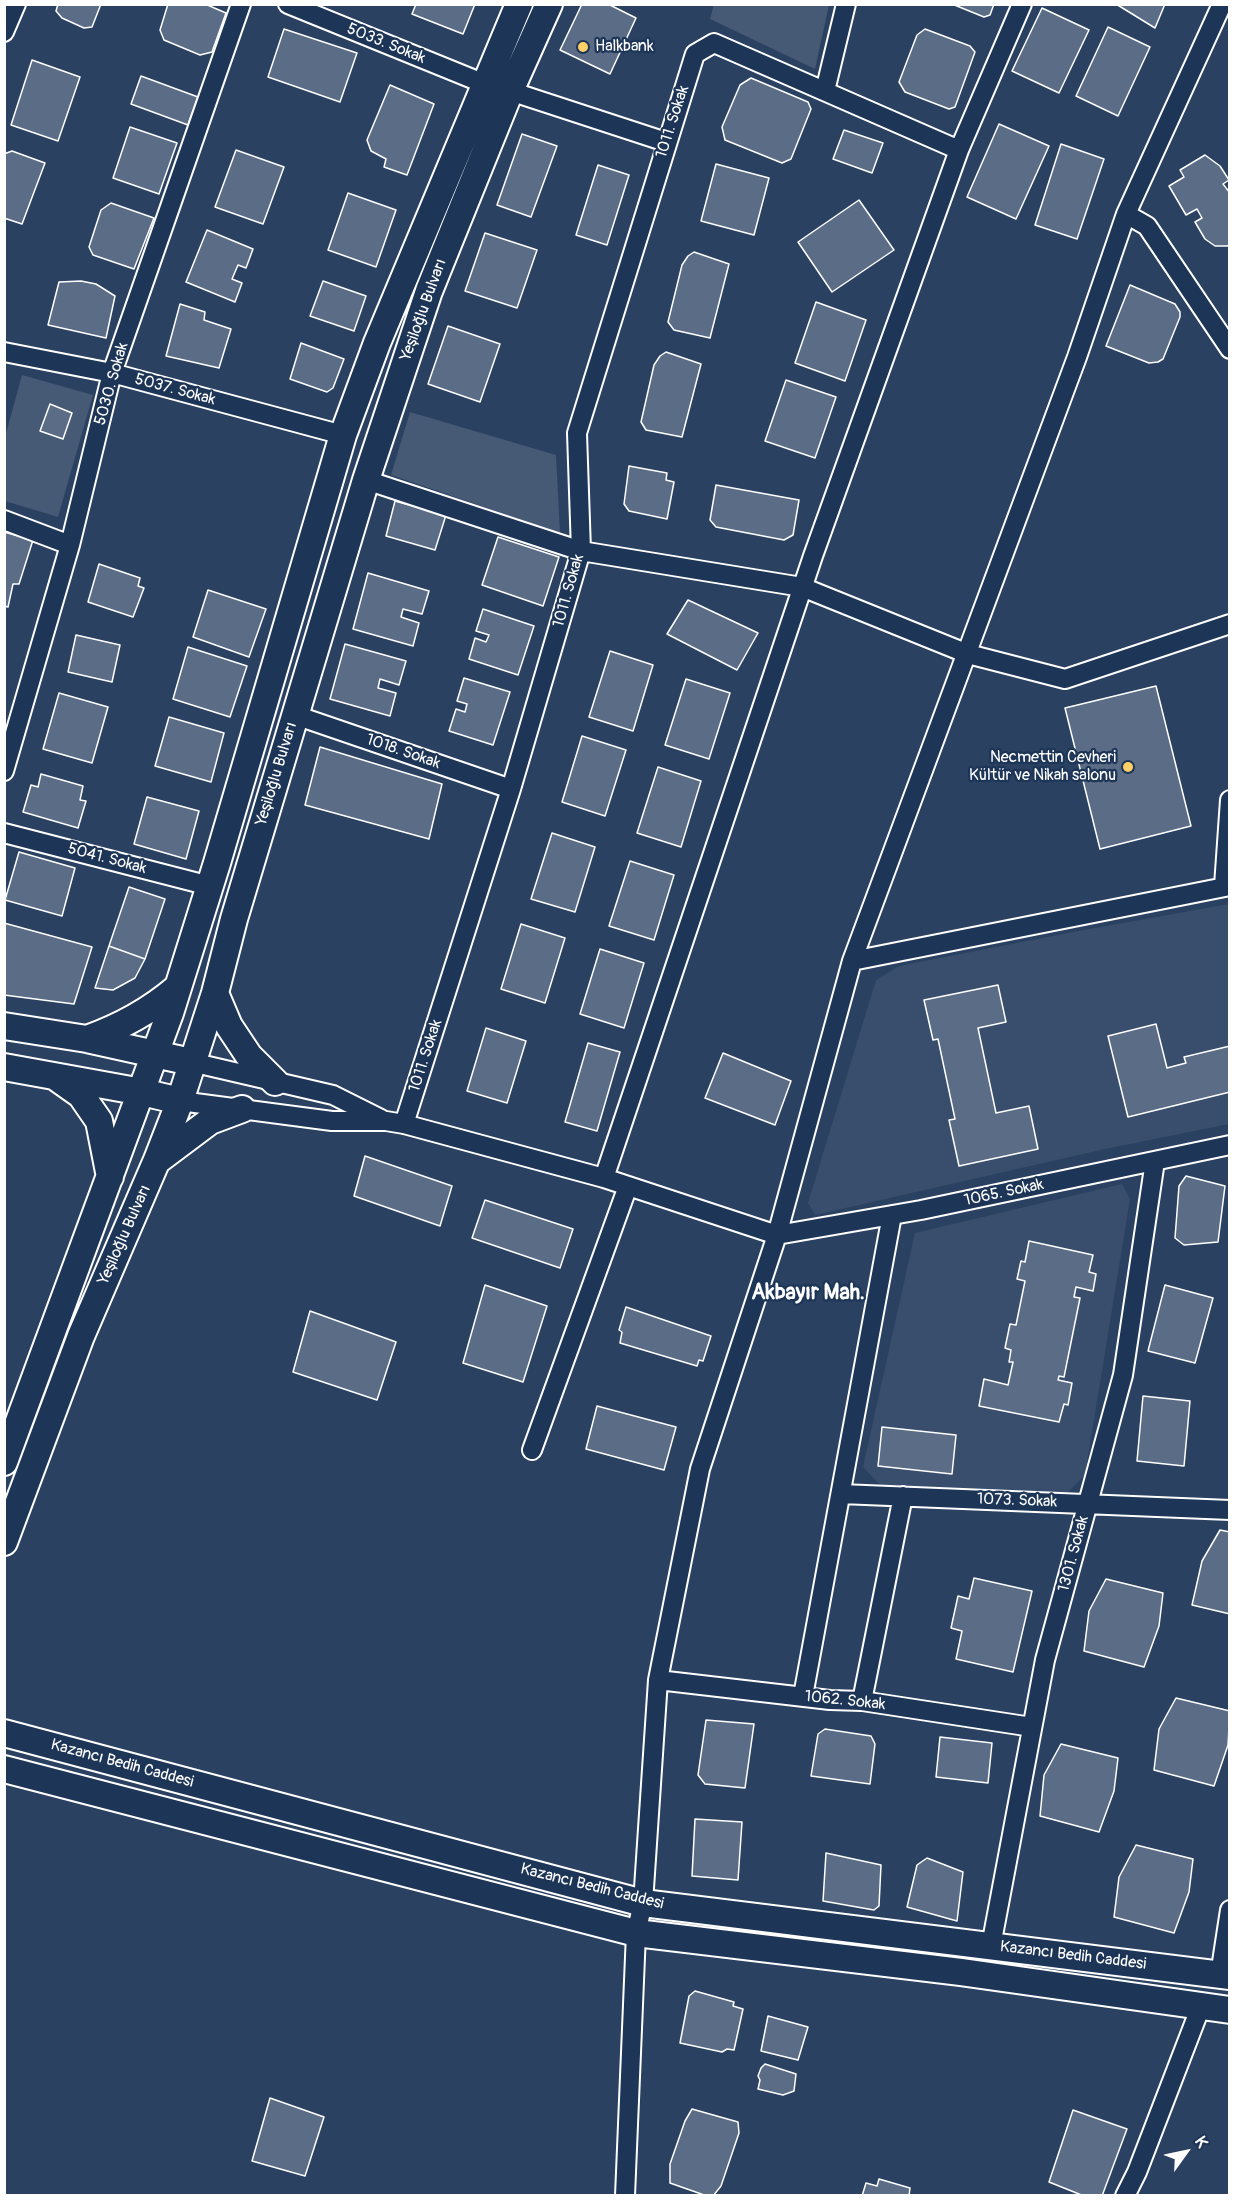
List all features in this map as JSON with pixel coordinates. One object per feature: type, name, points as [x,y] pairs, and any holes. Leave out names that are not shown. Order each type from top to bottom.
[{"type":"main road","name":"Yeşiloğlu Bulvarı","points":[[4,1462],[142,1092],[177,988],[298,593],[343,435],[377,343],[519,4]]},
{"type":"main road","name":"Yeşiloğlu Bulvarı","points":[[4,1542],[81,1336],[180,1101],[215,993],[234,919],[366,480],[429,291],[510,91],[549,4]]},
{"type":"main road","points":[[87,1039],[111,1031],[134,1019],[157,1005],[177,988]]},
{"type":"main road","points":[[215,993],[230,1026],[249,1056],[275,1082]]},
{"type":"main road","points":[[4,1026],[87,1039],[191,1062]]},
{"type":"main road","points":[[4,1067],[180,1101]]},
{"type":"main road","points":[[54,1076],[81,1095],[99,1121],[110,1177]]},
{"type":"main road","points":[[157,1160],[210,1121],[242,1109]]},
{"type":"main road","name":"Kazancı Bedih Caddesi","points":[[4,1733],[643,1903],[1225,1976]]},
{"type":"main road","name":"Kazancı Bedih Caddesi","points":[[4,1769],[636,1934],[950,1971],[1230,2010]]},
{"type":"street","points":[[4,32],[16,4]]},
{"type":"street","name":"5030. Sokak","points":[[4,771],[70,545],[112,373],[241,4]]},
{"type":"street","name":"5033. Sokak","points":[[288,4],[485,84]]},
{"type":"street","points":[[846,4],[825,91],[959,150]]},
{"type":"street","points":[[604,1178],[802,587],[959,150],[1022,4]]},
{"type":"street","points":[[625,2196],[636,1934],[643,1903],[658,1680],[700,1469],[777,1234],[852,962],[1077,357],[1126,214],[1222,4]]},
{"type":"street","name":"1011. Sokak","points":[[404,1124],[510,789],[582,550],[576,433],[695,54],[714,43],[825,91]]},
{"type":"street","points":[[510,91],[666,142]]},
{"type":"street","points":[[1126,214],[1147,226],[1230,349]]},
{"type":"street","name":"5037. Sokak","points":[[4,352],[112,373],[343,435]]},
{"type":"street","points":[[366,480],[582,550],[802,587],[968,654],[1065,679],[1230,624]]},
{"type":"street","points":[[4,520],[70,545]]},
{"type":"street","name":"1018. Sokak","points":[[295,715],[510,789]]},
{"type":"street","points":[[852,962],[1227,886],[1230,800]]},
{"type":"street","name":"5041. Sokak","points":[[4,833],[210,886]]},
{"type":"street","points":[[191,1062],[333,1095],[386,1121]]},
{"type":"street","points":[[180,1101],[332,1120],[386,1121],[404,1124],[604,1178],[777,1234]]},
{"type":"street","name":"1065. Sokak","points":[[777,1234],[892,1215],[1230,1145]]},
{"type":"street","name":"1301. Sokak","points":[[991,1946],[1045,1660],[1123,1375],[1155,1161]]},
{"type":"street","points":[[532,1450],[628,1186]]},
{"type":"street","points":[[803,1696],[892,1215]]},
{"type":"street","name":"1073. Sokak","points":[[841,1494],[1230,1510]]},
{"type":"street","points":[[862,1701],[903,1496]]},
{"type":"street","name":"1062. Sokak","points":[[658,1680],[862,1701],[1032,1727]]},
{"type":"street","points":[[1225,1976],[1230,1910]]},
{"type":"street","points":[[1125,2196],[1137,2172],[1202,2006]]},
{"type":"shaded area","points":[[714,4],[829,5],[815,69],[710,19]]},
{"type":"shaded area","points":[[22,375],[93,395],[58,517],[5,501],[5,437]]},
{"type":"shaded area","points":[[410,412],[556,455],[560,533],[391,475]]},
{"type":"shaded area","points":[[1229,904],[1229,1124],[1105,1149],[815,1215],[808,1203],[876,980],[899,966]]},
{"type":"shaded area","points":[[1122,1184],[1130,1199],[1085,1475],[1066,1494],[883,1488],[863,1467],[915,1233]]},
{"type":"building","points":[[58,4],[101,4],[92,27],[84,28],[62,18],[56,11]]},
{"type":"building","points":[[168,4],[205,4],[226,13],[212,52],[200,55],[164,40],[160,30]]},
{"type":"building","points":[[416,4],[475,4],[463,34],[412,14]]},
{"type":"building","points":[[582,4],[608,4],[636,18],[610,74],[560,50]]},
{"type":"building","points":[[952,4],[994,4],[990,15],[984,17]]},
{"type":"building","points":[[1116,4],[1165,4],[1155,28]]},
{"type":"building","points":[[1042,8],[1089,30],[1059,93],[1012,71]]},
{"type":"building","points":[[1108,27],[1150,47],[1118,116],[1076,96]]},
{"type":"building","points":[[284,29],[357,53],[340,102],[268,77]]},
{"type":"building","points":[[925,29],[970,46],[975,52],[955,107],[949,109],[905,92],[899,82],[917,35]]},
{"type":"building","points":[[32,60],[80,77],[58,141],[11,125]]},
{"type":"building","points":[[141,76],[198,97],[188,125],[131,104]]},
{"type":"building","points":[[751,78],[808,102],[811,109],[791,159],[782,163],[725,140],[722,127],[740,85]]},
{"type":"building","points":[[390,85],[434,104],[407,175],[384,167],[386,159],[371,151],[367,140]]},
{"type":"building","points":[[999,124],[1049,146],[1016,219],[967,197]]},
{"type":"building","points":[[130,127],[177,143],[159,194],[113,178]]},
{"type":"building","points":[[844,130],[883,143],[872,173],[833,159]]},
{"type":"building","points":[[522,134],[557,146],[531,217],[497,205]]},
{"type":"building","points":[[1061,144],[1104,159],[1077,239],[1035,225]]},
{"type":"building","points":[[236,150],[284,167],[263,224],[215,207]]},
{"type":"building","points":[[12,151],[45,163],[22,224],[4,218],[4,154]]},
{"type":"building","points":[[1205,155],[1220,166],[1229,180],[1223,184],[1230,193],[1230,245],[1227,246],[1215,246],[1205,239],[1195,222],[1202,218],[1197,209],[1186,215],[1169,186],[1184,177],[1180,170]]},
{"type":"building","points":[[716,164],[769,178],[754,235],[701,221]]},
{"type":"building","points":[[598,165],[629,175],[607,245],[576,235]]},
{"type":"building","points":[[348,193],[396,210],[376,267],[328,250]]},
{"type":"building","points":[[859,200],[894,250],[832,292],[798,242]]},
{"type":"building","points":[[111,203],[154,218],[134,269],[93,255],[89,247],[101,210]]},
{"type":"building","points":[[207,230],[253,249],[246,268],[238,265],[232,279],[242,283],[235,302],[186,282]]},
{"type":"building","points":[[485,233],[537,250],[517,308],[465,291]]},
{"type":"building","points":[[694,252],[729,264],[710,338],[674,330],[668,322],[682,265]]},
{"type":"building","points":[[81,281],[96,284],[115,296],[106,338],[48,325],[59,282]]},
{"type":"building","points":[[323,281],[366,296],[354,331],[310,316]]},
{"type":"building","points":[[1130,285],[1175,304],[1180,312],[1163,359],[1158,362],[1149,363],[1106,346]]},
{"type":"building","points":[[816,302],[866,320],[845,381],[795,363]]},
{"type":"building","points":[[180,304],[205,312],[204,320],[231,329],[219,368],[166,356]]},
{"type":"building","points":[[448,326],[500,344],[480,402],[428,384]]},
{"type":"building","points":[[301,343],[344,359],[333,388],[327,392],[290,379]]},
{"type":"building","points":[[666,352],[701,364],[682,437],[646,430],[641,422],[654,365]]},
{"type":"building","points":[[786,380],[836,397],[815,458],[765,441]]},
{"type":"building","points":[[50,404],[72,413],[63,439],[40,431]]},
{"type":"building","points":[[629,466],[667,473],[666,480],[674,482],[667,519],[629,511],[624,504]]},
{"type":"building","points":[[716,485],[799,500],[793,535],[784,540],[716,527],[710,520]]},
{"type":"building","points":[[395,501],[446,515],[435,550],[386,536]]},
{"type":"building","points":[[4,532],[33,540],[19,584],[13,584],[8,607],[4,606]]},
{"type":"building","points":[[498,537],[559,557],[543,606],[482,585]]},
{"type":"building","points":[[99,564],[140,578],[138,586],[144,588],[133,617],[88,602]]},
{"type":"building","points":[[368,573],[429,591],[422,614],[403,609],[401,617],[419,623],[413,646],[353,629]]},
{"type":"building","points":[[208,590],[266,609],[249,657],[193,637]]},
{"type":"building","points":[[688,600],[758,633],[737,670],[667,634]]},
{"type":"building","points":[[483,609],[534,626],[518,675],[469,659],[475,638],[486,642],[489,635],[476,631]]},
{"type":"building","points":[[76,635],[120,645],[112,682],[68,672]]},
{"type":"building","points":[[345,644],[406,661],[399,685],[380,679],[378,688],[396,693],[390,716],[330,699]]},
{"type":"building","points":[[188,647],[247,666],[230,717],[173,699]]},
{"type":"building","points":[[610,651],[653,665],[633,731],[589,717]]},
{"type":"building","points":[[464,678],[510,692],[493,745],[449,731],[456,709],[465,712],[467,704],[457,701]]},
{"type":"building","points":[[686,679],[730,693],[709,759],[665,745]]},
{"type":"building","name":"Necmettin Cevheri Kültür ve Nikah salonu","points":[[1156,686],[1191,826],[1100,849],[1065,708]]},
{"type":"building","points":[[59,693],[108,707],[92,763],[43,749]]},
{"type":"building","points":[[169,717],[224,733],[211,782],[155,766]]},
{"type":"building","points":[[582,736],[626,750],[605,816],[562,802]]},
{"type":"building","points":[[320,747],[442,784],[429,839],[305,805]]},
{"type":"building","points":[[658,767],[701,781],[681,847],[637,833]]},
{"type":"building","points":[[41,774],[83,786],[80,800],[86,801],[78,828],[23,812],[31,785],[38,787]]},
{"type":"building","points":[[147,797],[199,811],[186,859],[134,844]]},
{"type":"building","points":[[552,833],[595,847],[575,912],[531,899]]},
{"type":"building","points":[[19,852],[75,868],[62,916],[5,900]]},
{"type":"building","points":[[630,861],[674,875],[654,940],[609,926]]},
{"type":"building","points":[[129,887],[165,899],[145,959],[109,946]]},
{"type":"building","points":[[4,923],[92,947],[74,1004],[4,995]]},
{"type":"building","points":[[521,924],[565,938],[545,1003],[501,989]]},
{"type":"building","points":[[109,946],[145,959],[135,978],[113,990],[95,988]]},
{"type":"building","points":[[600,949],[644,963],[624,1028],[580,1014]]},
{"type":"building","points":[[998,985],[1006,1022],[978,1028],[996,1113],[1029,1106],[1038,1149],[959,1166],[949,1120],[955,1119],[938,1039],[933,1040],[924,1000]]},
{"type":"building","points":[[1156,1024],[1167,1068],[1186,1063],[1184,1057],[1230,1046],[1230,1092],[1128,1117],[1108,1036]]},
{"type":"building","points":[[486,1028],[526,1041],[507,1103],[467,1091]]},
{"type":"building","points":[[588,1043],[620,1052],[597,1131],[565,1122]]},
{"type":"building","points":[[723,1053],[791,1081],[775,1125],[705,1098]]},
{"type":"building","points":[[365,1156],[452,1186],[440,1226],[354,1196]]},
{"type":"building","points":[[1186,1176],[1225,1186],[1218,1242],[1184,1245],[1175,1238],[1179,1186]]},
{"type":"building","points":[[485,1200],[573,1229],[560,1268],[472,1238]]},
{"type":"building","points":[[1029,1241],[1093,1255],[1089,1272],[1096,1274],[1093,1291],[1076,1287],[1074,1297],[1080,1298],[1064,1377],[1059,1376],[1058,1380],[1072,1383],[1068,1405],[1064,1404],[1059,1422],[979,1406],[984,1379],[1008,1385],[1013,1362],[1009,1362],[1011,1350],[1005,1348],[1010,1324],[1016,1325],[1025,1281],[1017,1279],[1021,1261],[1025,1262]]},
{"type":"building","points":[[485,1285],[547,1306],[523,1382],[463,1363]]},
{"type":"building","points":[[1165,1285],[1213,1298],[1195,1363],[1148,1351]]},
{"type":"building","points":[[626,1307],[711,1336],[703,1361],[699,1360],[697,1366],[620,1343],[622,1332],[619,1330]]},
{"type":"building","points":[[310,1311],[396,1342],[377,1400],[293,1372]]},
{"type":"building","points":[[1143,1396],[1190,1401],[1184,1466],[1137,1461]]},
{"type":"building","points":[[597,1406],[676,1427],[664,1470],[586,1449]]},
{"type":"building","points":[[882,1427],[956,1435],[952,1474],[878,1466]]},
{"type":"building","points":[[1220,1530],[1230,1532],[1230,1614],[1192,1605],[1202,1561]]},
{"type":"building","points":[[974,1578],[1032,1591],[1013,1672],[956,1659],[962,1631],[951,1628],[958,1596],[969,1599]]},
{"type":"building","points":[[1106,1579],[1163,1593],[1159,1626],[1144,1667],[1084,1651],[1089,1611]]},
{"type":"building","points":[[1176,1698],[1230,1711],[1228,1745],[1214,1786],[1154,1770],[1159,1729]]},
{"type":"building","points":[[706,1720],[754,1724],[745,1788],[705,1784],[698,1775]]},
{"type":"building","points":[[825,1729],[871,1736],[875,1744],[870,1784],[811,1776],[818,1734]]},
{"type":"building","points":[[940,1737],[992,1743],[988,1783],[936,1777]]},
{"type":"building","points":[[1061,1744],[1118,1758],[1114,1791],[1099,1832],[1040,1816],[1044,1775]]},
{"type":"building","points":[[695,1819],[742,1822],[738,1880],[692,1876]]},
{"type":"building","points":[[1136,1845],[1193,1859],[1189,1892],[1174,1933],[1114,1917],[1119,1877]]},
{"type":"building","points":[[826,1853],[881,1865],[879,1906],[874,1910],[823,1901]]},
{"type":"building","points":[[927,1858],[963,1872],[957,1921],[907,1907],[917,1865]]},
{"type":"building","points":[[695,1991],[734,2002],[733,2006],[743,2009],[734,2050],[727,2049],[722,2052],[680,2043],[689,1996]]},
{"type":"building","points":[[768,2016],[808,2027],[798,2060],[761,2051]]},
{"type":"building","points":[[765,2064],[796,2074],[794,2091],[783,2095],[758,2089],[760,2080],[758,2076]]},
{"type":"building","points":[[270,2098],[324,2117],[305,2176],[252,2161]]},
{"type":"building","points":[[692,2109],[738,2122],[739,2133],[721,2186],[713,2196],[670,2183],[670,2164],[685,2121]]},
{"type":"building","points":[[1073,2110],[1127,2129],[1102,2196],[1084,2196],[1049,2182]]},
{"type":"building","points":[[879,2179],[910,2188],[909,2196],[862,2196],[866,2183],[877,2186]]},
{"type":"place","name":"Halkbank","points":[[583,47]]},
{"type":"place","name":"Necmettin Cevheri Kültür ve Nikah salonu","points":[[1128,767]]},
{"type":"district","name":"Akbayır Mah.","points":[[808,1293]]}]
